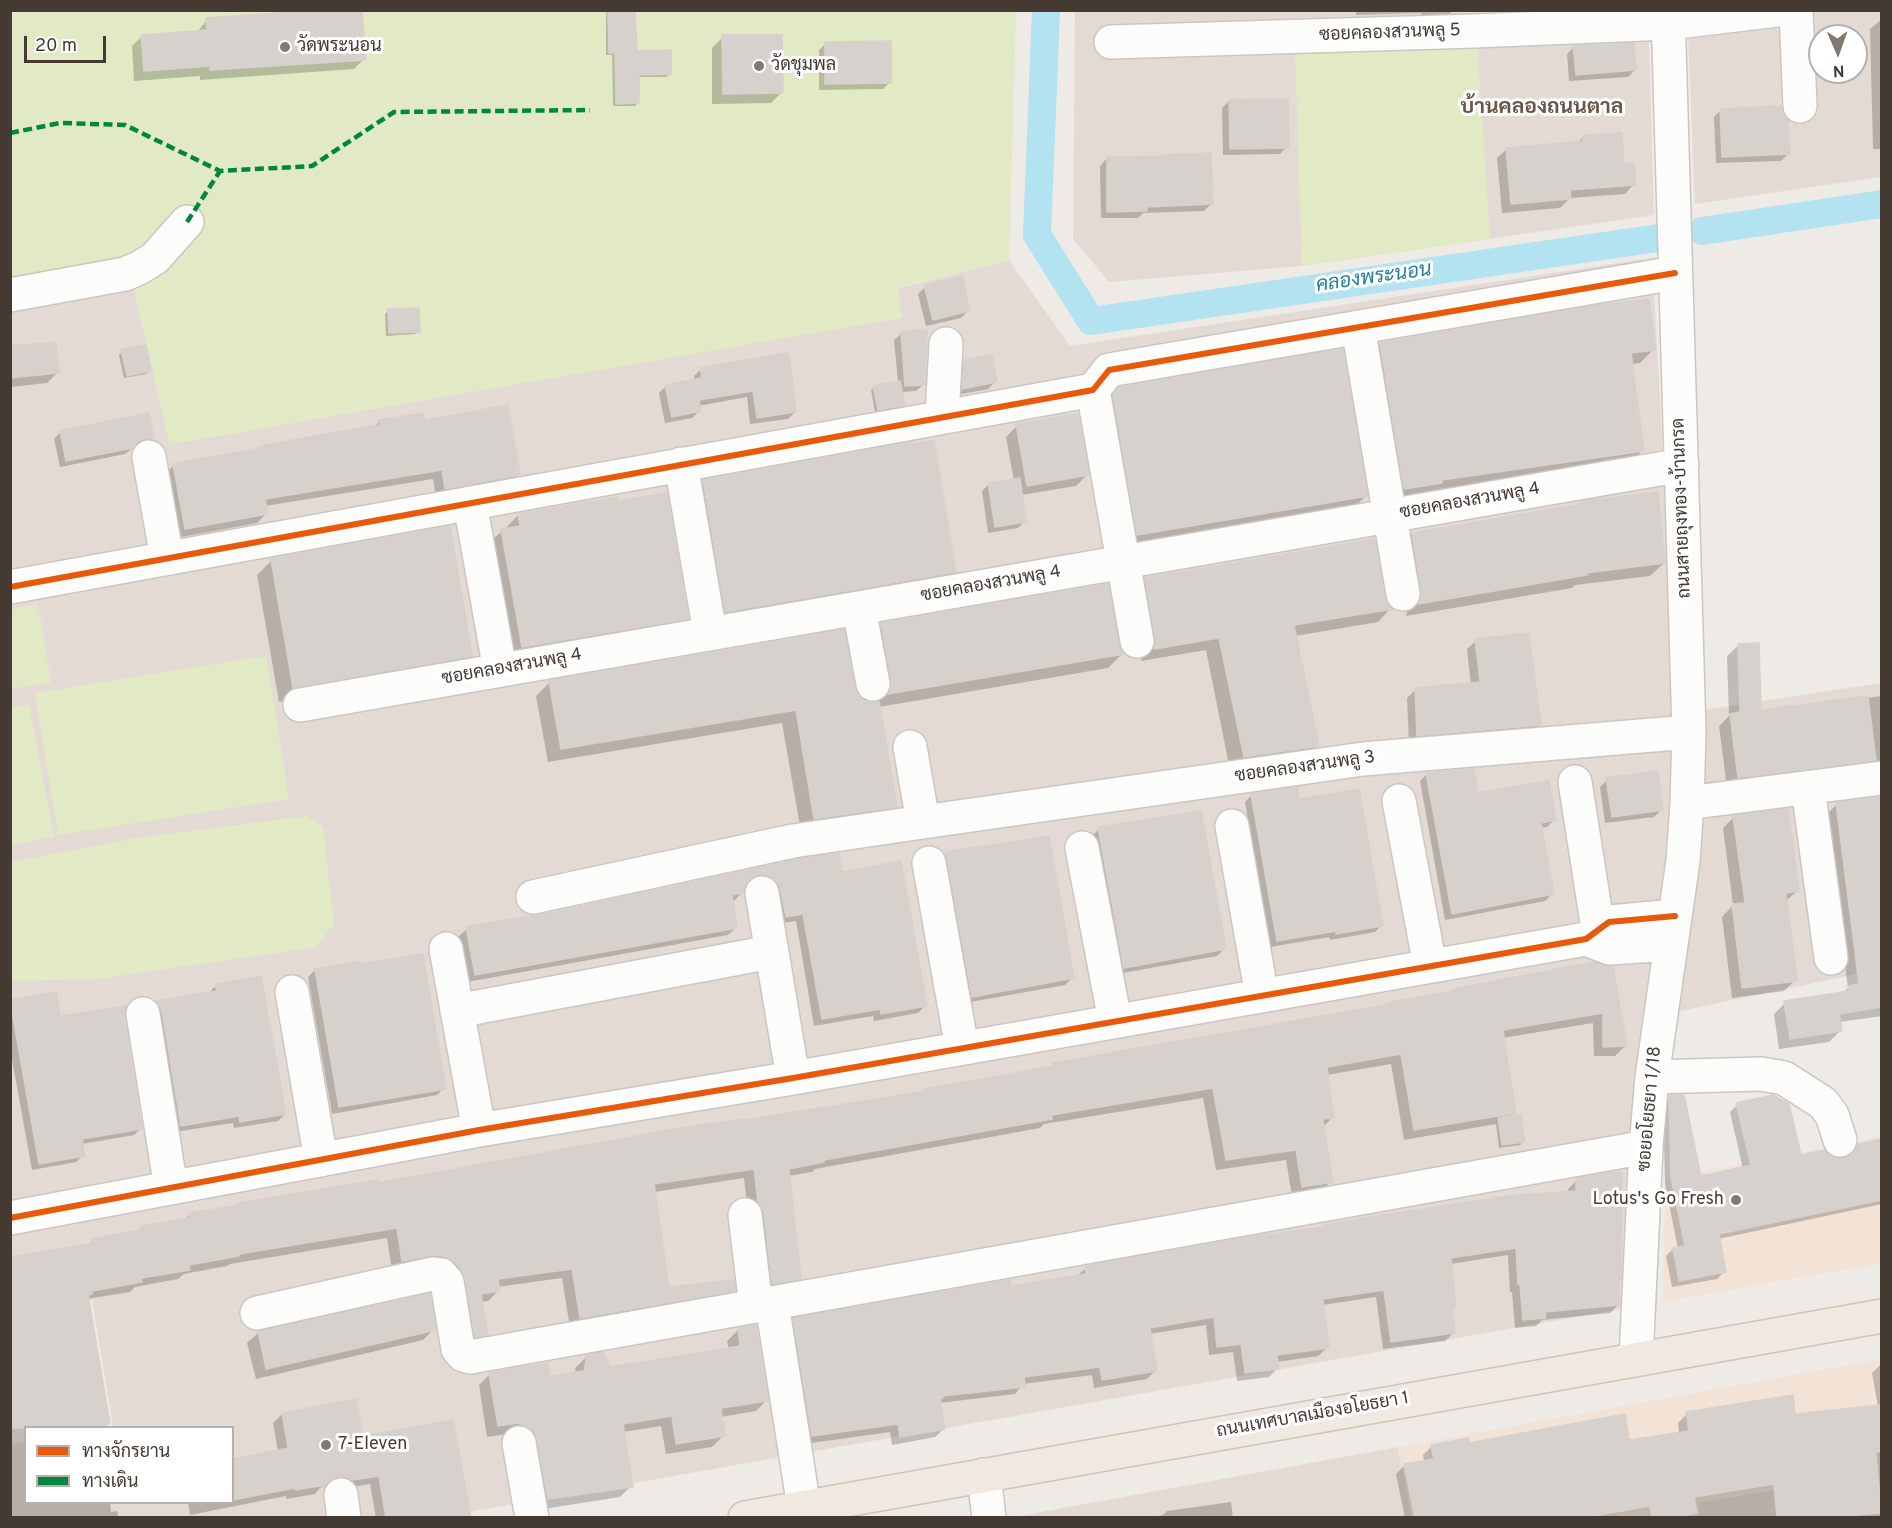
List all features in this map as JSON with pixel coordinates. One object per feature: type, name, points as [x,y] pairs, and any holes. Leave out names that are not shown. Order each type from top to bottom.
[{"type":"main road","name":"ถนนเทศบาลเมืองอโยธยา 1","points":[[745,1518],[815,1510],[984,1475],[1881,1316]]},
{"type":"street","name":"ซอยคลองสวนพลู 5","points":[[1111,42],[1507,20],[1668,17],[1777,10]]},
{"type":"street","points":[[1796,10],[1800,106]]},
{"type":"street","name":"ถนนสายถุงทอง-บ้านกรด","points":[[1661,1004],[1683,861],[1689,732],[1668,17]]},
{"type":"street","points":[[10,295],[125,274],[155,258],[187,222]]},
{"type":"street","points":[[10,587],[1092,390],[1109,370],[1675,273]]},
{"type":"street","points":[[1358,327],[1403,594]]},
{"type":"street","points":[[942,417],[946,344]]},
{"type":"street","points":[[1092,390],[1137,641]]},
{"type":"street","points":[[149,457],[167,558]]},
{"type":"street","points":[[681,464],[710,633]]},
{"type":"street","name":"ซอยคลองสวนพลู 4","points":[[300,705],[1682,465]]},
{"type":"street","points":[[470,503],[500,670]]},
{"type":"street","points":[[859,608],[873,684]]},
{"type":"street","name":"ซอยคลองสวนพลู 3","points":[[533,897],[793,841],[1363,759],[1689,732]]},
{"type":"street","points":[[910,747],[923,822]]},
{"type":"street","points":[[1687,803],[1881,778]]},
{"type":"street","points":[[1575,782],[1602,934]]},
{"type":"street","points":[[1808,788],[1831,958]]},
{"type":"street","points":[[1399,801],[1430,966]]},
{"type":"street","points":[[1232,826],[1262,996]]},
{"type":"street","points":[[1082,848],[1114,1021]]},
{"type":"street","points":[[929,863],[962,1048]]},
{"type":"street","points":[[762,893],[792,1078]]},
{"type":"street","points":[[12,1209],[171,1188],[479,1130],[1262,996],[1602,934],[1673,930]]},
{"type":"street","points":[[446,949],[479,1130]]},
{"type":"street","points":[[457,1011],[771,952]]},
{"type":"street","points":[[292,992],[321,1160]]},
{"type":"street","name":"ซอยอโยธยา 1/18","points":[[1636,1359],[1646,1147],[1661,1004]]},
{"type":"street","points":[[143,1014],[171,1188]]},
{"type":"street","points":[[1652,1077],[1761,1074],[1784,1078],[1823,1102],[1832,1115],[1840,1140]]},
{"type":"street","points":[[257,1313],[432,1274],[441,1275],[447,1282],[458,1349],[463,1355],[470,1357],[1646,1147]]},
{"type":"street","points":[[745,1215],[764,1305],[815,1510]]},
{"type":"street","points":[[519,1443],[532,1518]]},
{"type":"street","points":[[984,1475],[989,1518]]},
{"type":"shaded area","points":[[1075,11],[1648,11],[1654,215],[1302,266],[1109,282],[1073,239]]},
{"type":"shaded area","points":[[1687,11],[1881,11],[1881,177],[1695,204]]},
{"type":"shaded area","points":[[1652,258],[1661,416],[1674,744],[1670,858],[1649,1017],[1628,1139],[1622,1309],[435,1518],[11,1517],[11,1444],[24,1441],[24,1504],[234,1504],[234,1426],[113,1426],[92,1300],[11,1314],[11,284],[128,264],[170,444],[901,317],[898,288],[1009,260],[1070,346]]},
{"type":"shaded area","points":[[1881,683],[1881,969],[1671,1013],[1703,710]]},
{"type":"shaded area","points":[[1881,1136],[1881,1263],[1663,1302],[1665,1179]]},
{"type":"shaded area","points":[[1881,1359],[1881,1451],[1811,1460],[1814,1484],[1698,1502],[1700,1515],[1684,1517],[1648,1517],[1647,1511],[1609,1518],[1412,1517],[1398,1447]]},
{"type":"shaded area","points":[[1398,1447],[1412,1517],[1008,1518]]},
{"type":"shaded area","points":[[1881,1451],[1881,1517],[1684,1518],[1700,1515],[1698,1502],[1814,1484],[1810,1460]]},
{"type":"green space","points":[[11,11],[1016,11],[1009,260],[898,287],[901,318],[170,444],[128,264],[11,284]]},
{"type":"green space","points":[[1477,41],[1490,239],[1302,266],[1295,49]]},
{"type":"green space","points":[[38,604],[51,682],[11,689],[11,609]]},
{"type":"green space","points":[[266,656],[289,799],[58,835],[35,693]]},
{"type":"green space","points":[[29,705],[54,837],[11,845],[11,708]]},
{"type":"green space","points":[[307,816],[323,827],[334,924],[316,947],[98,979],[11,981],[11,862],[137,838]]},
{"type":"building","points":[[320,10],[362,10],[366,60],[210,70],[210,66],[144,71],[141,35],[207,30],[206,18]]},
{"type":"building","points":[[608,10],[635,10],[637,51],[671,50],[671,74],[639,75],[639,103],[616,104],[615,53],[609,53]]},
{"type":"building","points":[[722,35],[782,35],[783,93],[723,94]]},
{"type":"building","points":[[891,41],[891,83],[825,84],[825,42]]},
{"type":"building","points":[[1634,43],[1636,70],[1576,75],[1573,46]]},
{"type":"building","points":[[1288,99],[1289,148],[1230,149],[1229,100]]},
{"type":"building","points":[[1781,106],[1788,120],[1790,154],[1722,157],[1720,109]]},
{"type":"building","points":[[1622,133],[1624,164],[1634,163],[1636,185],[1570,190],[1571,199],[1511,204],[1506,148],[1583,141],[1583,135]]},
{"type":"building","points":[[1211,153],[1213,204],[1147,207],[1147,211],[1107,212],[1107,157]]},
{"type":"building","points":[[962,276],[970,311],[933,320],[924,285]]},
{"type":"building","points":[[1649,299],[1656,350],[1631,353],[1644,451],[1442,480],[1442,483],[1404,489],[1380,343],[1594,306]]},
{"type":"building","points":[[419,308],[420,332],[389,333],[388,309]]},
{"type":"building","points":[[927,329],[925,385],[905,386],[901,332]]},
{"type":"building","points":[[56,342],[59,373],[10,378],[10,346]]},
{"type":"building","points":[[146,345],[151,371],[127,376],[121,350]]},
{"type":"building","points":[[1343,349],[1368,496],[1137,535],[1113,395],[1119,387]]},
{"type":"building","points":[[789,353],[796,412],[757,418],[753,391],[699,400],[701,411],[672,417],[665,385],[702,378],[700,368]]},
{"type":"building","points":[[992,355],[997,382],[962,389],[964,360]]},
{"type":"building","points":[[900,381],[905,405],[878,410],[873,386]]},
{"type":"building","points":[[508,405],[520,475],[445,489],[442,470],[265,499],[268,514],[185,529],[173,464],[265,447],[264,445],[380,425],[379,420],[424,413],[425,420]]},
{"type":"building","points":[[149,413],[154,439],[137,442],[133,448],[66,461],[60,431]]},
{"type":"building","points":[[1078,414],[1089,475],[1027,486],[1016,424]]},
{"type":"building","points":[[934,440],[956,572],[725,612],[703,480]]},
{"type":"building","points":[[1020,478],[1026,522],[995,527],[988,483]]},
{"type":"building","points":[[1658,492],[1665,563],[1586,573],[1587,575],[1418,604],[1421,591],[1412,533],[1581,504],[1580,502],[1583,501]]},
{"type":"building","points":[[667,493],[688,619],[522,647],[501,529],[520,526],[518,514],[618,497],[619,501]]},
{"type":"building","points":[[450,526],[472,656],[293,688],[271,559]]},
{"type":"building","points":[[1375,539],[1385,597],[1388,605],[1393,609],[1294,625],[1319,746],[1244,757],[1219,638],[1154,649],[1155,638],[1145,578]]},
{"type":"building","points":[[1108,584],[1119,644],[1124,654],[888,694],[891,681],[881,623]]},
{"type":"building","points":[[844,630],[858,696],[867,702],[879,701],[897,807],[814,819],[796,710],[561,749],[549,681]]},
{"type":"building","points":[[1529,633],[1541,725],[1417,736],[1415,688],[1480,682],[1475,639]]},
{"type":"building","points":[[1759,643],[1761,710],[1868,696],[1876,760],[1738,778],[1730,714],[1740,712],[1738,644]]},
{"type":"building","points":[[1474,769],[1478,793],[1549,781],[1556,820],[1541,823],[1554,894],[1452,914],[1426,773]]},
{"type":"building","points":[[1658,771],[1663,810],[1612,817],[1606,778]]},
{"type":"building","points":[[1297,787],[1299,799],[1359,789],[1383,926],[1277,941],[1251,794]]},
{"type":"building","points":[[1881,797],[1881,1007],[1839,1014],[1842,1031],[1790,1039],[1784,1001],[1849,991],[1848,986],[1859,984],[1836,803]]},
{"type":"building","points":[[1788,809],[1799,891],[1786,893],[1797,981],[1742,988],[1732,904],[1745,903],[1733,816]]},
{"type":"building","points":[[1201,811],[1226,949],[1124,968],[1098,827]]},
{"type":"building","points":[[1049,836],[1074,978],[972,997],[946,852]]},
{"type":"building","points":[[839,853],[842,872],[901,861],[927,1006],[881,1014],[880,1009],[822,1019],[803,914],[786,917],[780,886],[769,876],[759,874],[750,879],[745,886],[744,893],[732,895],[737,928],[475,975],[466,927],[555,912],[796,859]]},
{"type":"building","points":[[423,954],[446,1089],[339,1107],[315,969]]},
{"type":"building","points":[[1593,962],[1613,967],[1627,1046],[1603,1047],[1603,1013],[1503,1030],[1516,1113],[1414,1130],[1401,1054],[1327,1067],[1334,1118],[1323,1119],[1333,1182],[1302,1187],[1296,1150],[1226,1160],[1213,1088],[1052,1115],[1052,1119],[824,1160],[824,1162],[789,1169],[801,1279],[772,1284],[764,1213],[758,1202],[754,1169],[654,1184],[669,1287],[734,1280],[735,1291],[580,1318],[572,1269],[498,1279],[500,1291],[481,1294],[488,1335],[475,1337],[465,1279],[461,1270],[455,1262],[443,1256],[428,1256],[402,1261],[397,1228],[239,1254],[239,1256],[189,1265],[190,1270],[141,1278],[142,1282],[92,1291],[92,1294],[88,1295],[110,1424],[10,1428],[10,1257],[93,1243],[92,1239],[141,1230],[141,1226],[190,1218],[190,1213],[239,1205],[239,1203],[378,1180],[378,1183],[675,1129],[741,1119],[741,1121],[924,1091],[924,1089],[1054,1066],[1053,1063],[1386,1005],[1386,1003],[1454,991],[1454,989]]},
{"type":"building","points":[[261,976],[286,1114],[240,1122],[239,1116],[181,1126],[162,1011],[156,1001],[217,991],[215,984]]},
{"type":"building","points":[[56,992],[60,1016],[126,1006],[124,1017],[142,1129],[82,1139],[85,1156],[39,1164],[10,1000]]},
{"type":"building","points":[[1669,1095],[1684,1095],[1701,1176],[1751,1165],[1736,1103],[1773,1095],[1789,1104],[1801,1155],[1825,1150],[1835,1158],[1845,1158],[1853,1153],[1858,1144],[1881,1139],[1881,1200],[1719,1234],[1726,1272],[1679,1281],[1673,1248],[1685,1246],[1671,1177]]},
{"type":"building","points":[[1521,1114],[1525,1142],[1502,1145],[1498,1118]]},
{"type":"building","points":[[1622,1172],[1621,1280],[1618,1280],[1620,1305],[1545,1312],[1546,1318],[1523,1320],[1516,1248],[1451,1258],[1456,1308],[1452,1308],[1455,1333],[1391,1342],[1384,1290],[1323,1299],[1329,1348],[1277,1355],[1279,1369],[1245,1373],[1241,1344],[1217,1347],[1214,1317],[1150,1328],[1157,1371],[1102,1380],[1100,1367],[1024,1377],[1025,1387],[942,1396],[943,1398],[940,1399],[945,1429],[900,1437],[898,1424],[812,1436],[793,1318],[1010,1280],[1011,1286],[1086,1274],[1085,1266],[1396,1213],[1516,1195],[1576,1191],[1576,1179]]},
{"type":"building","points":[[430,1294],[436,1330],[266,1369],[258,1331]]},
{"type":"building","points":[[756,1325],[768,1401],[721,1408],[725,1436],[676,1444],[672,1416],[623,1424],[633,1487],[548,1499],[534,1431],[518,1423],[498,1426],[489,1373],[548,1363],[550,1376],[584,1371],[585,1355],[603,1352],[610,1367],[740,1346],[738,1328]]},
{"type":"building","points":[[1793,1395],[1795,1414],[1881,1405],[1881,1452],[1876,1452],[1881,1513],[1826,1518],[1777,1518],[1774,1484],[1694,1497],[1697,1513],[1670,1518],[1652,1518],[1650,1506],[1581,1518],[1415,1518],[1404,1464],[1434,1459],[1431,1445],[1468,1438],[1469,1443],[1625,1414],[1629,1440],[1689,1431],[1686,1412]]},
{"type":"building","points":[[356,1399],[363,1436],[453,1420],[471,1518],[386,1518],[379,1476],[352,1480],[338,1477],[330,1480],[326,1485],[295,1490],[295,1488],[234,1500],[234,1459],[288,1448],[282,1413]]},
{"type":"waterway","name":"คลองพระนอน","points":[[1046,10],[1037,235],[1091,321],[1658,238]]},
{"type":"waterway","name":"คลองพระนอน","points":[[1702,231],[1882,204]]},
{"type":"marked path","points":[[10,133],[60,123],[125,125],[220,171],[312,166],[394,112],[590,110]]},
{"type":"marked path","points":[[187,222],[220,171]]},
{"type":"cycle path","points":[[10,587],[1093,390],[1109,370],[1675,273]]},
{"type":"cycle path","points":[[10,1218],[479,1130],[793,1078],[1586,939],[1609,922],[1675,916]]},
{"type":"place","name":"วัดพระนอน","points":[[285,47]]},
{"type":"place","name":"วัดชุมพล","points":[[759,66]]},
{"type":"place","name":"Lotus's Go Fresh","points":[[1736,1200]]},
{"type":"place","name":"7-Eleven","points":[[326,1445]]},
{"type":"district","name":"บ้านคลองถนนตาล","points":[[1542,109]]}]
